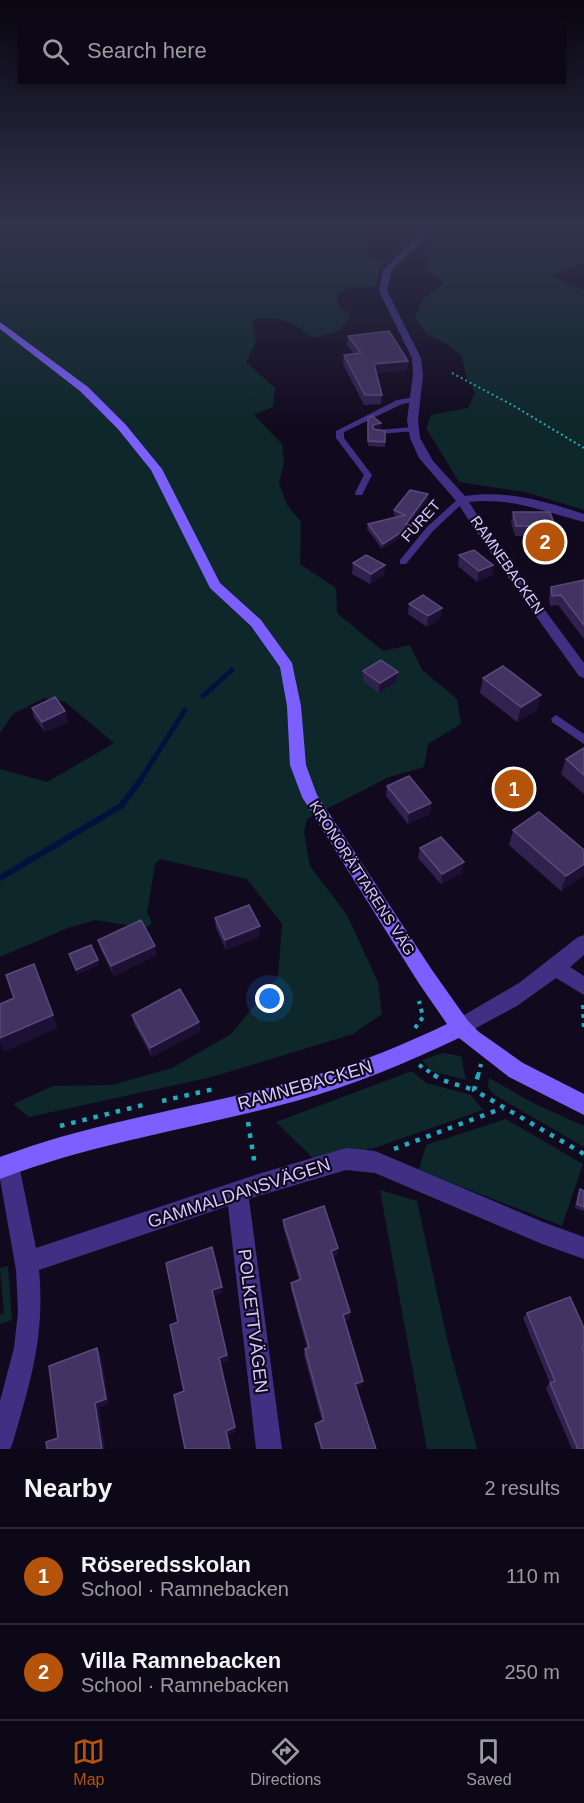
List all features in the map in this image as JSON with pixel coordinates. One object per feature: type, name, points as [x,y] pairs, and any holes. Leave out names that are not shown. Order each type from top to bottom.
[{"type":"street","points":[[384,293],[417,359],[418,386],[411,412],[413,429],[420,450],[462,500]]},
{"type":"street","name":"KRONORÄTTARENS VÄG","points":[[0,325],[84,389],[122,427],[156,469],[215,585],[256,623],[287,666],[294,706],[298,765],[310,797],[427,979],[461,1027],[516,1070],[584,1105]]},
{"type":"street","name":"RAMNEBACKEN","points":[[584,518],[513,497],[482,496],[462,500],[491,545],[584,673]]},
{"type":"street","name":"RAMNEBACKEN","points":[[4,1166],[83,1139],[243,1104],[356,1073],[409,1052],[489,1013],[557,968],[584,943]]},
{"type":"street","points":[[557,968],[584,996]]},
{"type":"street","name":"GAMMALDANSVÄGEN","points":[[27,1262],[346,1159],[375,1162],[542,1233],[584,1248]]},
{"type":"street","points":[[0,1442],[28,1336],[30,1303],[27,1262],[4,1166]]},
{"type":"street","name":"POLKETTVÄGEN","points":[[237,1194],[269,1449]]},
{"type":"lane","points":[[359,493],[368,475],[340,438],[340,430],[400,402],[415,399]]},
{"type":"lane","points":[[378,432],[413,429]]},
{"type":"lane","name":"FURET","points":[[403,562],[430,529],[462,500]]},
{"type":"lane","points":[[556,718],[584,740]]},
{"type":"path","points":[[452,372],[584,448]]},
{"type":"path","points":[[408,1031],[415,1028],[423,1017],[420,1003],[411,986],[427,979]]},
{"type":"path","points":[[584,996],[584,1032]]},
{"type":"path","points":[[474,1090],[480,1065],[491,1052]]},
{"type":"path","points":[[418,1064],[442,1080],[474,1090],[584,1154]]},
{"type":"path","points":[[55,1128],[121,1109],[216,1089]]},
{"type":"path","points":[[388,1151],[504,1108]]},
{"type":"path","points":[[247,1118],[252,1154]]},
{"type":"green space","points":[[0,293],[340,293],[337,304],[351,317],[339,331],[314,338],[300,328],[278,319],[253,320],[256,342],[246,362],[275,388],[273,407],[254,415],[282,444],[284,463],[279,483],[287,505],[301,522],[300,564],[336,588],[337,613],[383,651],[410,645],[422,670],[457,699],[461,724],[428,744],[424,767],[389,777],[307,819],[304,832],[310,866],[347,915],[378,982],[382,1014],[353,1034],[212,1077],[29,1117],[13,1104],[53,1086],[112,1085],[172,1068],[231,1034],[278,977],[282,924],[247,879],[160,859],[155,864],[147,912],[152,923],[145,928],[95,920],[68,928],[0,957],[0,769],[47,782],[114,743],[65,702],[44,698],[13,714],[0,733]]},
{"type":"green space","points":[[431,293],[584,293],[584,510],[525,492],[459,482],[426,428],[431,415],[468,408],[475,393],[465,373],[462,356],[447,344],[426,334],[415,318],[423,299]]},
{"type":"green space","points":[[443,1053],[461,1056],[466,1080],[431,1071],[422,1060]]},
{"type":"green space","points":[[412,1071],[426,1083],[471,1095],[483,1110],[374,1148],[315,1160],[276,1122]]},
{"type":"green space","points":[[489,1078],[535,1104],[584,1126],[584,1147],[493,1094],[488,1087]]},
{"type":"green space","points":[[506,1119],[583,1164],[562,1226],[419,1170],[426,1145]]},
{"type":"green space","points":[[380,1190],[417,1201],[448,1343],[477,1449],[427,1449]]},
{"type":"green space","points":[[8,1266],[12,1320],[0,1324],[0,1315],[4,1313],[0,1268]]},
{"type":"building","points":[[389,331],[408,361],[374,364],[382,395],[365,395],[344,355],[361,353],[348,336]]},
{"type":"building","points":[[372,416],[381,423],[373,425],[373,429],[385,431],[385,442],[368,441],[368,418]]},
{"type":"building","points":[[410,490],[428,494],[406,524],[411,526],[383,544],[368,524],[405,515],[394,510]]},
{"type":"building","points":[[513,512],[550,512],[555,526],[516,526]]},
{"type":"building","points":[[474,550],[493,565],[479,571],[459,555]]},
{"type":"building","points":[[366,555],[385,565],[371,574],[353,563]]},
{"type":"building","points":[[584,580],[584,625],[561,595],[552,596],[551,587]]},
{"type":"building","points":[[423,595],[442,608],[428,616],[409,604]]},
{"type":"building","points":[[381,660],[398,672],[380,683],[363,671]]},
{"type":"building","points":[[503,666],[541,695],[521,707],[483,678]]},
{"type":"building","points":[[55,697],[65,711],[42,722],[32,708]]},
{"type":"building","points":[[584,748],[584,775],[566,759]]},
{"type":"building","points":[[409,776],[431,803],[409,813],[387,786]]},
{"type":"building","points":[[539,812],[584,850],[584,864],[566,876],[513,830]]},
{"type":"building","points":[[441,837],[464,862],[442,874],[420,848]]},
{"type":"building","points":[[249,905],[260,926],[225,940],[215,918]]},
{"type":"building","points":[[141,920],[155,946],[111,966],[98,940]]},
{"type":"building","points":[[91,945],[98,960],[76,970],[69,954]]},
{"type":"building","points":[[34,964],[53,1015],[0,1038],[0,1004],[14,998],[6,975]]},
{"type":"building","points":[[180,989],[199,1022],[150,1048],[132,1015]]},
{"type":"building","points":[[580,1189],[584,1191],[584,1207],[577,1204]]},
{"type":"building","points":[[324,1206],[338,1248],[331,1251],[350,1312],[343,1315],[363,1381],[355,1384],[376,1449],[322,1449],[315,1424],[324,1420],[305,1349],[309,1347],[291,1283],[301,1279],[283,1220]]},
{"type":"building","points":[[212,1247],[222,1287],[212,1290],[227,1355],[219,1358],[235,1427],[226,1431],[230,1449],[185,1449],[174,1395],[184,1391],[170,1325],[178,1322],[166,1263]]},
{"type":"building","points":[[570,1297],[584,1328],[584,1347],[582,1348],[584,1352],[584,1449],[578,1449],[550,1383],[555,1381],[527,1313]]},
{"type":"building","points":[[97,1348],[106,1399],[95,1403],[102,1449],[47,1449],[46,1442],[58,1438],[49,1366]]},
{"type":"waterway","points":[[203,696],[232,670]]},
{"type":"waterway","points":[[139,782],[185,710]]},
{"type":"waterway","points":[[0,878],[121,806],[140,781]]},
{"type":"place","name":"Villa Ramnebacken","points":[[545,542]]},
{"type":"place","name":"Röseredsskolan","points":[[514,789]]}]
